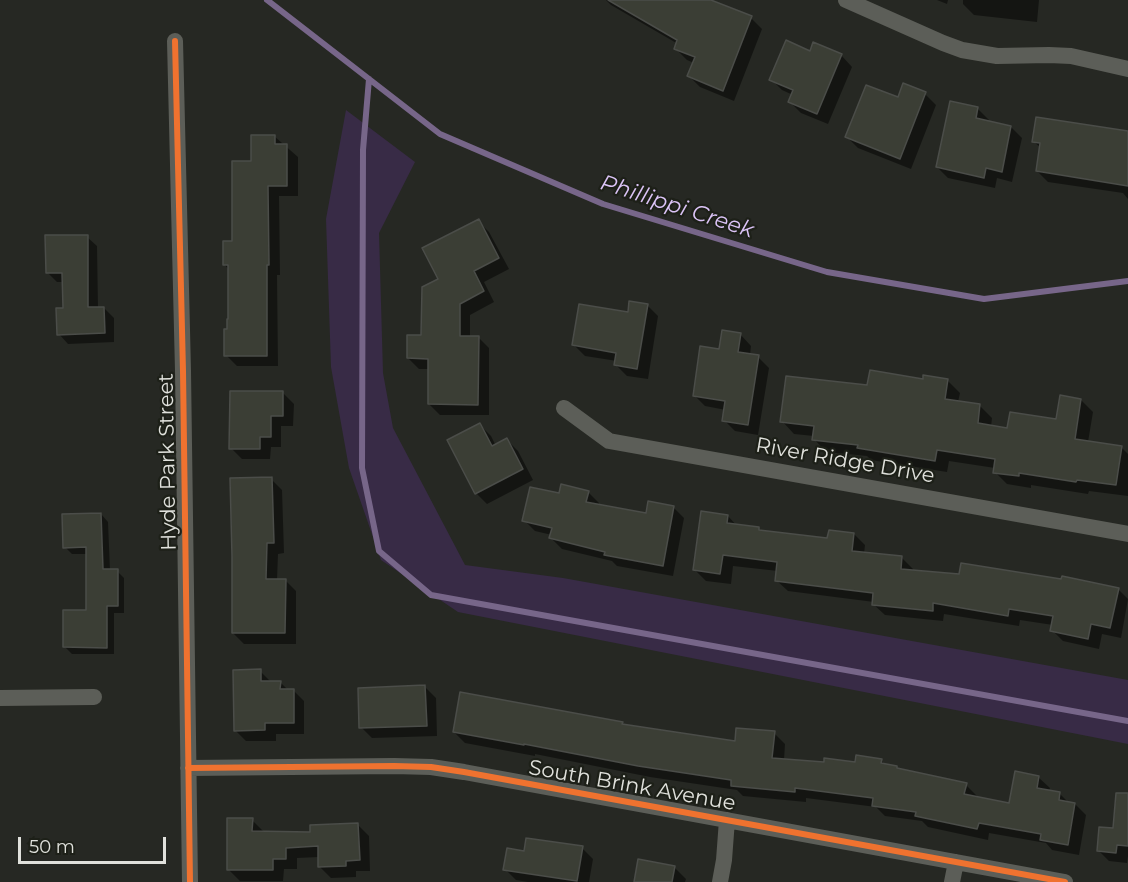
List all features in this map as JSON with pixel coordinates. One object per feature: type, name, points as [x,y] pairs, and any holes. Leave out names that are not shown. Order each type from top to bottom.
[{"type":"street","points":[[846,0],[962,50],[997,56],[1071,56],[1128,69]]},
{"type":"street","name":"Hyde Park Street","points":[[175,41],[183,371],[190,882]]},
{"type":"street","name":"River Ridge Drive","points":[[564,408],[609,441],[1128,534]]},
{"type":"street","points":[[0,698],[94,697]]},
{"type":"street","name":"South Brink Avenue","points":[[189,768],[431,767],[1065,882]]},
{"type":"street","points":[[720,882],[728,820]]},
{"type":"street","points":[[952,882],[956,862]]},
{"type":"shaded area","points":[[346,110],[415,162],[379,233],[383,373],[393,428],[465,565],[563,578],[1128,680],[1128,744],[458,612],[381,560],[349,468],[331,367],[326,219]]},
{"type":"building","points":[[608,0],[711,0],[752,16],[723,91],[687,76],[695,57],[674,49],[677,40]]},
{"type":"building","points":[[786,40],[810,51],[813,42],[842,54],[817,114],[788,102],[793,90],[769,80]]},
{"type":"building","points":[[903,83],[926,92],[900,159],[845,137],[866,85],[898,97]]},
{"type":"building","points":[[950,101],[978,107],[976,118],[1011,126],[1002,172],[986,168],[984,178],[936,167]]},
{"type":"building","points":[[1036,117],[1128,131],[1128,186],[1036,171],[1040,143],[1032,142]]},
{"type":"building","points":[[251,135],[275,135],[275,144],[287,144],[287,186],[268,186],[267,356],[224,356],[224,329],[227,329],[228,319],[228,265],[223,265],[223,241],[232,241],[232,161],[251,161]]},
{"type":"building","points":[[479,219],[499,258],[474,271],[484,291],[460,304],[460,336],[479,336],[478,405],[428,404],[428,359],[407,358],[407,335],[421,335],[422,287],[438,279],[422,248]]},
{"type":"building","points":[[45,235],[88,235],[88,307],[104,307],[105,333],[57,335],[56,308],[63,308],[62,273],[46,273]]},
{"type":"building","points":[[629,301],[648,304],[637,369],[614,365],[616,353],[572,345],[579,304],[628,312]]},
{"type":"building","points":[[722,330],[741,333],[738,352],[759,355],[748,425],[722,421],[725,401],[693,396],[700,346],[719,349]]},
{"type":"building","points":[[870,370],[923,379],[923,375],[948,379],[945,399],[980,404],[978,423],[1007,428],[1010,412],[1056,419],[1060,395],[1081,399],[1075,439],[1122,446],[1116,485],[1077,480],[1076,482],[1019,473],[1019,476],[993,473],[995,459],[937,450],[935,461],[857,448],[858,445],[812,440],[814,426],[780,422],[786,376],[867,385]]},
{"type":"building","points":[[230,391],[283,391],[283,416],[271,416],[271,437],[260,437],[260,449],[229,449]]},
{"type":"building","points":[[480,423],[492,446],[507,438],[523,469],[475,494],[447,440]]},
{"type":"building","points":[[272,477],[274,543],[267,543],[266,579],[286,579],[285,633],[232,633],[230,478]]},
{"type":"building","points":[[561,484],[589,491],[586,502],[646,513],[648,501],[674,506],[663,566],[604,555],[605,552],[549,538],[552,528],[522,521],[530,487],[559,493]]},
{"type":"building","points":[[701,511],[728,515],[727,523],[759,527],[759,530],[827,538],[829,530],[854,533],[852,551],[902,556],[901,569],[959,574],[961,563],[1061,579],[1062,576],[1119,588],[1110,628],[1091,624],[1088,639],[1050,631],[1053,616],[1009,609],[1008,616],[933,603],[933,611],[872,605],[873,593],[775,581],[777,562],[723,555],[720,574],[693,570]]},
{"type":"building","points":[[101,513],[103,569],[118,569],[118,606],[107,606],[107,648],[63,647],[63,610],[86,610],[86,547],[63,548],[62,514]]},
{"type":"building","points":[[261,669],[261,681],[281,681],[280,689],[294,689],[294,723],[265,723],[265,730],[234,731],[233,670]]},
{"type":"building","points":[[425,685],[427,726],[359,728],[358,688]]},
{"type":"building","points":[[460,692],[623,722],[622,724],[735,741],[736,728],[775,731],[772,758],[824,762],[824,758],[855,762],[856,755],[882,759],[881,763],[897,766],[897,768],[967,783],[964,794],[1009,803],[1015,771],[1039,776],[1037,788],[1060,792],[1059,800],[1075,803],[1068,845],[1040,840],[1041,834],[979,823],[977,829],[915,816],[916,812],[872,806],[873,798],[795,788],[795,792],[731,786],[731,780],[638,766],[453,732]]},
{"type":"building","points":[[1116,793],[1128,793],[1128,846],[1117,845],[1116,853],[1097,851],[1099,827],[1113,828]]},
{"type":"building","points":[[227,818],[253,818],[252,831],[310,832],[310,825],[358,823],[360,860],[346,861],[346,866],[318,867],[318,846],[286,848],[286,859],[273,859],[273,870],[227,870]]},
{"type":"building","points":[[526,838],[583,846],[577,881],[503,870],[507,848],[524,851]]},
{"type":"building","points":[[638,859],[675,866],[672,882],[634,882]]},
{"type":"waterway","name":"Phillippi Creek","points":[[267,0],[440,134],[603,204],[827,272],[984,299],[1128,281]]},
{"type":"waterway","points":[[369,79],[363,150],[362,468],[379,551],[431,595],[1128,721]]},
{"type":"cycle path","points":[[175,41],[183,371],[190,882]]},
{"type":"cycle path","points":[[188,768],[431,767],[1065,882]]}]
